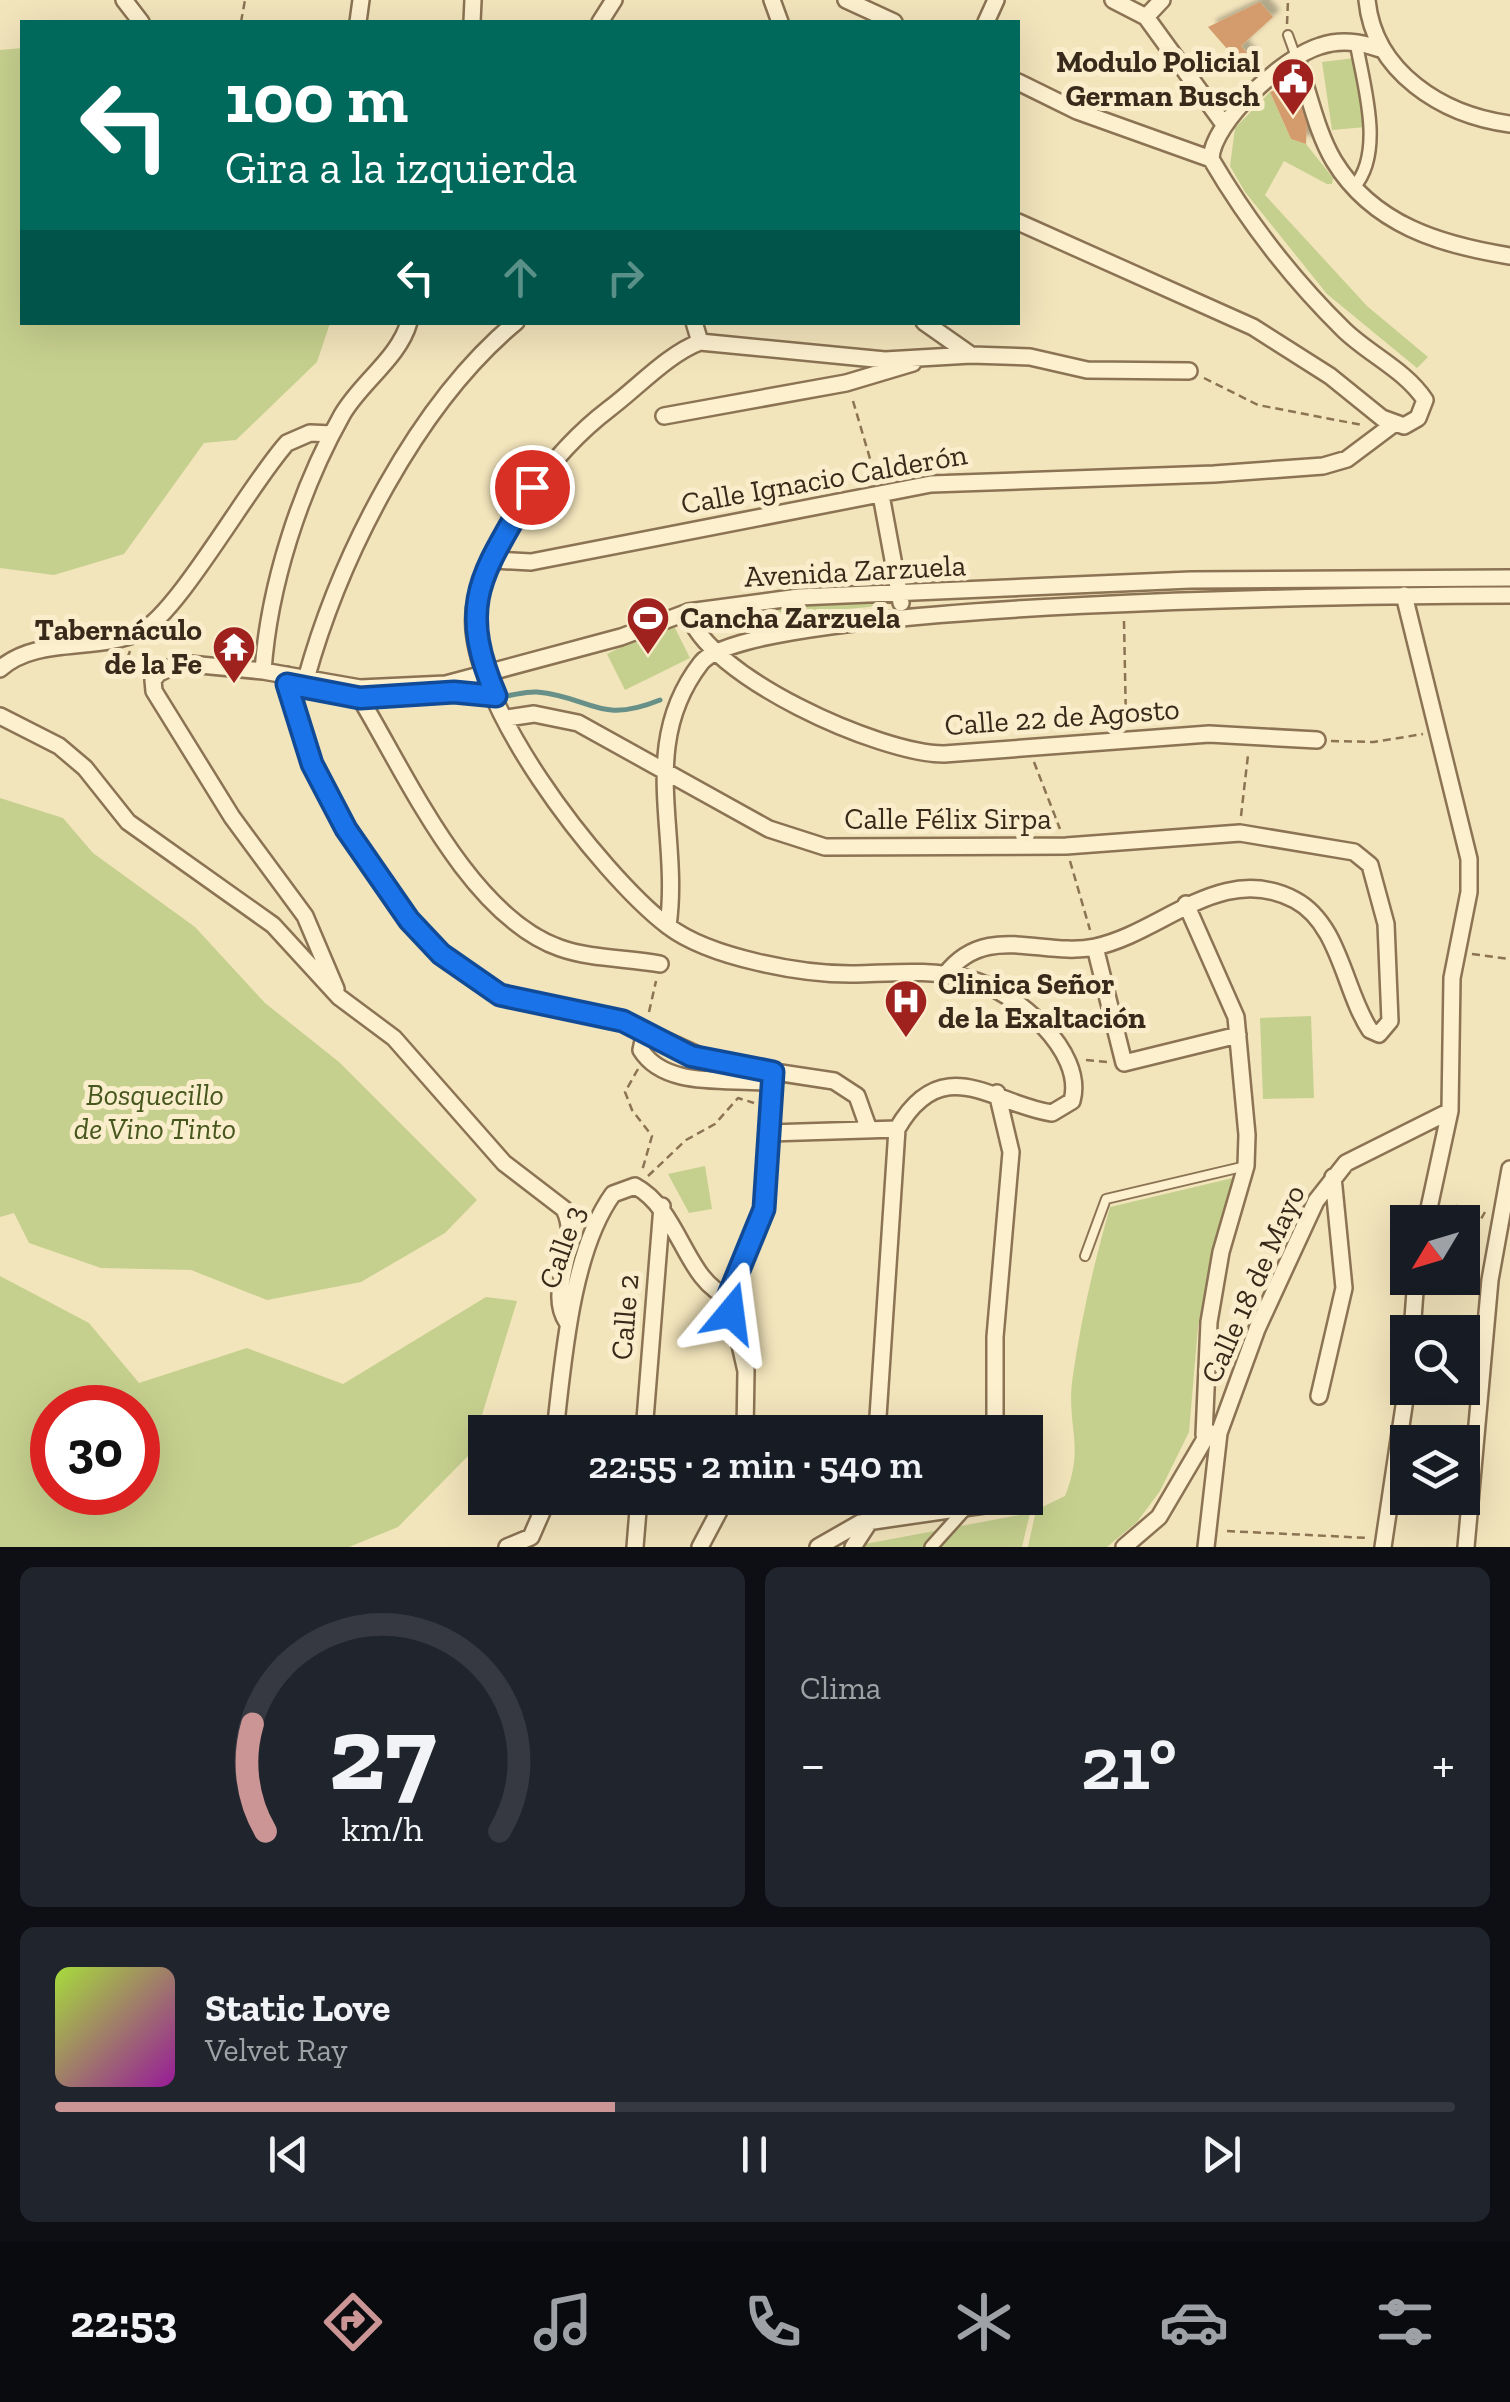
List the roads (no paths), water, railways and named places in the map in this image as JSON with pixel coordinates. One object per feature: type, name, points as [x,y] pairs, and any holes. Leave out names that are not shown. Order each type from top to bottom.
[{"type":"street","points":[[124,0],[140,20]]},
{"type":"street","points":[[846,0],[890,20]]},
{"type":"street","points":[[1113,0],[1146,17],[1223,123]]},
{"type":"street","points":[[1146,17],[1162,0]]},
{"type":"street","points":[[1367,0],[1380,49]]},
{"type":"street","points":[[1354,187],[1363,174],[1368,134],[1356,42]]},
{"type":"street","points":[[1020,83],[1077,111],[1211,159],[1214,140],[1223,123],[1263,83],[1324,44],[1356,42],[1380,49],[1436,100],[1478,118],[1510,124]]},
{"type":"street","points":[[1297,60],[1333,159],[1354,187],[1409,230],[1510,256]]},
{"type":"street","name":"Calle Ignacio Calderón","points":[[493,560],[532,562],[972,480],[1214,474],[1323,466],[1347,459],[1388,420],[1404,426],[1422,412],[1426,400],[1414,384],[1347,333],[1294,276],[1255,228],[1211,159]]},
{"type":"street","points":[[1020,223],[1253,327],[1330,376],[1388,420]]},
{"type":"street","points":[[393,325],[394,348]]},
{"type":"street","points":[[263,670],[268,624],[281,572],[332,434],[407,325]]},
{"type":"street","points":[[306,679],[364,528],[421,434],[470,364],[513,325]]},
{"type":"street","points":[[695,325],[700,342]]},
{"type":"street","points":[[928,325],[971,355]]},
{"type":"street","points":[[878,1415],[897,1129],[923,1100],[946,1088],[997,1093],[1044,1112],[1064,1108],[1072,1100],[1076,1086],[1070,1059],[1012,1002],[972,979],[893,970],[855,974],[779,964],[698,944],[668,926],[605,863],[551,800],[477,651],[475,606],[493,560],[532,487],[559,452],[700,342],[914,360],[971,355],[1030,358],[1087,370],[1189,370]]},
{"type":"street","points":[[664,416],[846,383],[905,369],[914,360]]},
{"type":"street","points":[[0,670],[28,654],[138,633],[185,583],[286,443],[310,433],[332,434]]},
{"type":"street","points":[[881,495],[902,617]]},
{"type":"street","name":"Avenida Zarzuela","points":[[156,679],[179,663],[263,670],[287,680],[306,679],[360,693],[446,684],[621,637],[688,612],[799,597],[1191,580],[1510,578]]},
{"type":"street","points":[[1404,594],[1469,859],[1469,892],[1456,952],[1450,1111],[1430,1205]]},
{"type":"street","name":"Avenida Zarzuela","points":[[712,653],[772,634],[902,617],[1404,594],[1510,596]]},
{"type":"street","points":[[668,926],[668,722],[700,664],[712,653],[696,632],[688,612]]},
{"type":"street","name":"Calle 22 de Agosto","points":[[712,653],[752,680],[838,725],[909,751],[944,754],[1250,734],[1317,740]]},
{"type":"street","points":[[338,997],[315,932],[232,818],[156,679],[193,670],[360,693],[454,692],[496,696]]},
{"type":"street","points":[[287,680],[312,764],[346,829],[409,920],[441,954],[500,995],[623,1021],[691,1056],[772,1078]]},
{"type":"street","points":[[360,693],[444,838],[490,898],[514,921],[561,948],[660,964]]},
{"type":"street","name":"Calle Félix Sirpa","points":[[507,718],[534,714],[578,723],[768,830],[825,847],[1066,846],[1240,833],[1332,845],[1354,852],[1370,865],[1386,924],[1391,998],[1387,1029],[1379,1034],[1370,1030],[1320,923],[1298,901],[1264,890],[1234,890],[1186,904]]},
{"type":"street","points":[[0,716],[34,730],[68,753],[128,822],[273,925],[338,997],[382,1026],[504,1163],[564,1209],[571,1230],[560,1308],[567,1322]]},
{"type":"street","points":[[945,975],[964,957],[990,944],[1095,947],[1186,904],[1226,991],[1238,1035],[1246,1166],[1221,1252],[1209,1322],[1211,1434],[1159,1517],[1124,1547]]},
{"type":"street","points":[[1095,947],[1124,1063],[1238,1035]]},
{"type":"street","points":[[645,1031],[642,1050],[648,1062],[687,1079],[834,1082],[856,1096],[868,1127]]},
{"type":"street","points":[[745,1415],[746,1370],[728,1297],[764,1209],[772,1078]]},
{"type":"street","points":[[995,1415],[995,1337],[1011,1152],[997,1093]]},
{"type":"street","name":"Calle 18 de Mayo","points":[[1206,1547],[1210,1530],[1211,1434],[1316,1201],[1346,1163],[1450,1111]]},
{"type":"street","points":[[770,1134],[868,1127],[897,1129]]},
{"type":"street","points":[[1466,1547],[1490,1280],[1497,1220],[1510,1168]]},
{"type":"street","points":[[1319,1396],[1344,1288],[1333,1177]]},
{"type":"street","name":"Calle 3","points":[[557,1415],[567,1322],[606,1202],[622,1188],[636,1186],[662,1206]]},
{"type":"street","points":[[662,1206],[694,1264],[719,1294],[728,1297]]},
{"type":"street","name":"Calle 2","points":[[645,1415],[662,1206]]},
{"type":"street","points":[[1384,1543],[1404,1405]]},
{"type":"street","points":[[507,1547],[531,1538],[541,1515]]},
{"type":"street","points":[[635,1547],[638,1515]]},
{"type":"street","points":[[700,1547],[717,1515]]},
{"type":"street","points":[[852,1547],[870,1515]]},
{"type":"street","points":[[818,1547],[850,1526],[908,1515]]},
{"type":"street","points":[[931,1547],[958,1515]]},
{"type":"lane","points":[[1288,35],[1297,60]]},
{"type":"lane","points":[[1085,1256],[1106,1200],[1246,1166]]},
{"type":"waterway","points":[[505,696],[537,692],[608,710],[660,700]]},
{"type":"place","name":"Modulo Policial German Busch","points":[[1293,117]]},
{"type":"place","name":"Cancha Zarzuela","points":[[648,656]]},
{"type":"place","name":"Tabernáculo de la Fe","points":[[234,685]]},
{"type":"place","name":"Clinica Señor de la Exaltación","points":[[906,1039]]},
{"type":"park label","name":"Bosquecillo de Vino Tinto","points":[[155,1112]]}]
